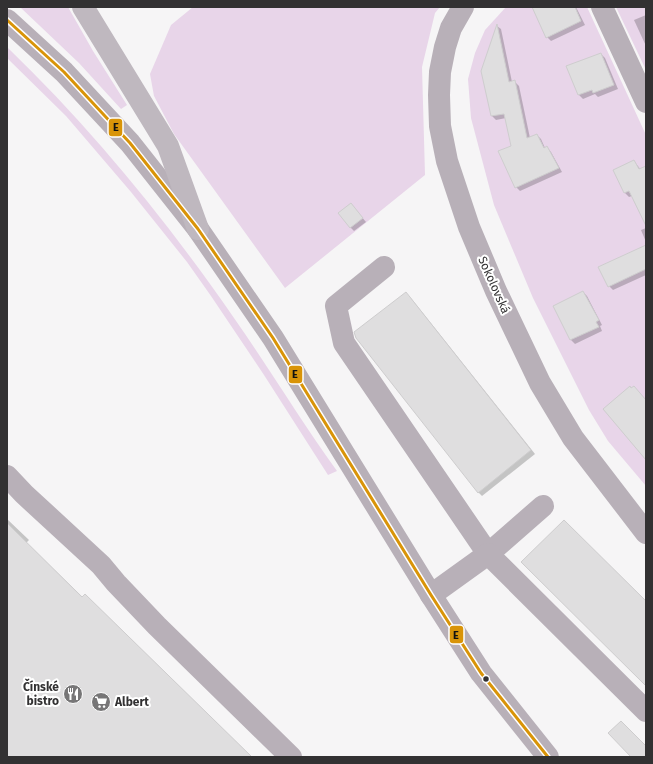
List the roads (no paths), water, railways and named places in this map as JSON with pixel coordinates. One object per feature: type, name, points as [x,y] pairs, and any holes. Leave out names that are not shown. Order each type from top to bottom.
[{"type":"highway","points":[[83,7],[168,146],[198,229]]},
{"type":"street","name":"Sokolovská","points":[[463,7],[451,28],[445,47],[440,72],[438,95],[440,126],[448,161],[469,227],[496,291],[540,382],[573,438],[646,533]]},
{"type":"street","points":[[602,7],[646,102]]},
{"type":"street","points":[[7,20],[64,72],[130,143],[198,229],[273,338],[481,673],[527,733],[548,757]]},
{"type":"street","points":[[384,267],[336,306],[344,343],[488,554],[646,711]]},
{"type":"street","points":[[7,476],[24,494],[101,565],[157,626],[291,757]]},
{"type":"street","points":[[432,595],[488,554],[542,506]]},
{"type":"place","name":"Čínské bistro","points":[[73,694]]},
{"type":"place","name":"Albert","points":[[101,702]]}]
